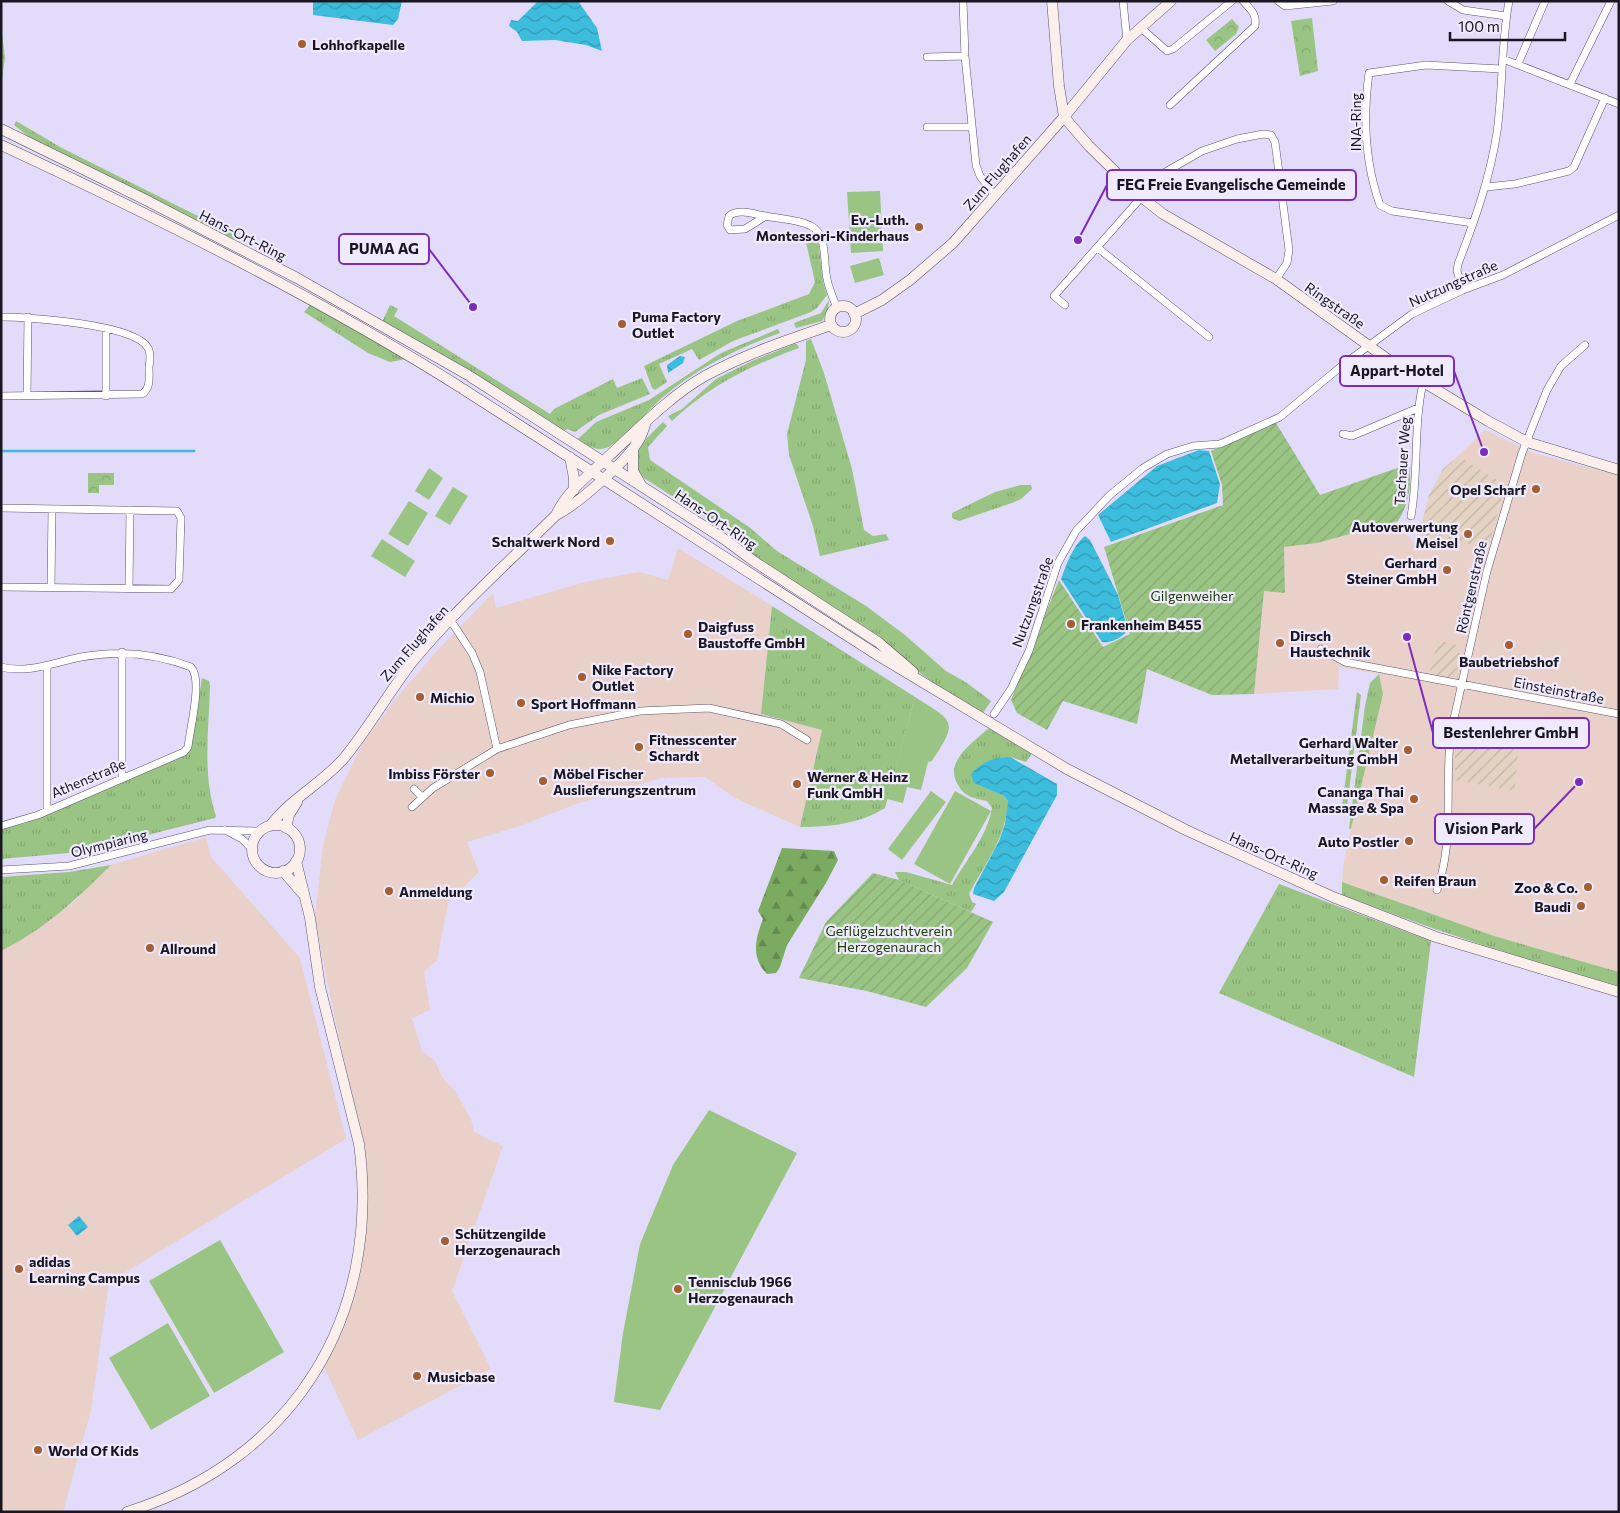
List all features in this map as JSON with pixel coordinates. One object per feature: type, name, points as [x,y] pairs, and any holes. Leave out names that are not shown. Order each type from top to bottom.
[{"type":"street","points":[[962,1],[965,56],[978,171],[994,195]]},
{"type":"street","points":[[1052,1],[1059,86],[1064,117]]},
{"type":"street","points":[[1123,1],[1126,40]]},
{"type":"street","name":"Zum Flughafen","points":[[854,314],[882,300],[932,262],[953,243],[1064,117],[1126,40],[1144,30],[1171,1]]},
{"type":"street","points":[[1144,30],[1167,51],[1173,49],[1232,1]]},
{"type":"street","points":[[1170,105],[1255,26],[1256,18],[1254,12],[1243,1]]},
{"type":"street","points":[[1278,1],[1285,6],[1333,1]]},
{"type":"street","points":[[1448,1],[1463,10],[1506,16]]},
{"type":"street","points":[[1463,290],[1457,271],[1458,264],[1486,187],[1497,129],[1501,69],[1509,1]]},
{"type":"street","points":[[1518,64],[1545,1]]},
{"type":"street","points":[[1570,84],[1611,1]]},
{"type":"street","points":[[927,57],[965,56]]},
{"type":"street","points":[[1503,58],[1619,104]]},
{"type":"street","name":"INA-Ring","points":[[1474,223],[1392,211],[1380,205],[1368,166],[1366,103],[1369,73],[1426,65],[1501,69]]},
{"type":"street","points":[[1486,187],[1514,184],[1569,171],[1574,167],[1605,98]]},
{"type":"street","name":"Ringstraße","points":[[1064,117],[1088,146],[1140,196],[1163,214],[1276,279],[1424,383],[1527,442],[1619,470]]},
{"type":"street","points":[[927,127],[972,127]]},
{"type":"street","name":"Hans-Ort-Ring","points":[[1,129],[144,199],[297,278],[469,376],[642,486],[878,642],[938,694]]},
{"type":"street","points":[[1065,306],[1054,296],[1098,248],[1140,196],[1162,174],[1202,151],[1237,139],[1271,135],[1275,142],[1289,250],[1287,263],[1276,279]]},
{"type":"street","name":"Hans-Ort-Ring","points":[[1,145],[139,209],[292,288],[462,388],[938,694],[1067,769],[1188,831],[1333,897],[1436,937],[1619,992]]},
{"type":"street","points":[[766,216],[739,231],[730,230],[727,225],[728,216],[736,212],[766,216],[808,225],[822,239],[828,285],[837,308]]},
{"type":"street","name":"Nutzungstraße","points":[[994,714],[1011,689],[1025,659],[1058,563],[1076,530],[1110,495],[1143,468],[1168,454],[1193,446],[1220,444],[1280,417],[1412,314],[1463,290],[1503,275],[1619,215]]},
{"type":"street","points":[[1098,248],[1209,337]]},
{"type":"street","points":[[845,307],[854,314],[854,326],[847,331],[836,330],[831,324],[830,317],[837,308],[845,307]]},
{"type":"street","points":[[1,317],[28,317],[67,321],[106,329],[136,339],[148,346],[149,385],[147,391],[138,395],[1,396]]},
{"type":"street","points":[[28,317],[28,396]]},
{"type":"street","name":"Zum Flughafen","points":[[270,826],[292,802],[344,757],[394,686],[451,621],[556,515],[570,494],[630,436],[645,425],[665,405],[704,377],[742,358],[831,324]]},
{"type":"street","points":[[106,329],[106,396]]},
{"type":"street","name":"Röntgenstraße","points":[[1437,890],[1446,860],[1448,755],[1462,684],[1501,519],[1522,453],[1548,390],[1561,366],[1585,345]]},
{"type":"street","name":"Tachauer Weg","points":[[1411,516],[1416,490],[1418,408],[1424,383]]},
{"type":"street","name":"Tachauer Weg","points":[[1343,434],[1352,436],[1418,408]]},
{"type":"street","name":"Zum Flughafen","points":[[556,515],[570,508],[633,449],[639,442],[645,425]]},
{"type":"street","points":[[633,449],[633,471],[642,486]]},
{"type":"street","points":[[570,457],[574,478],[570,494]]},
{"type":"street","points":[[1,508],[177,511],[181,518],[180,580],[171,589],[1,587]]},
{"type":"street","points":[[51,588],[52,508]]},
{"type":"street","points":[[129,588],[130,510]]},
{"type":"street","points":[[451,621],[472,653],[480,672],[497,749]]},
{"type":"street","name":"Einsteinstraße","points":[[1321,649],[1345,662],[1619,714]]},
{"type":"street","points":[[1,667],[8,669],[47,666],[81,657],[122,652],[122,777]]},
{"type":"street","name":"Athenstraße","points":[[1,826],[20,822],[184,752],[188,747],[197,683],[196,672],[186,665],[150,654],[122,652]]},
{"type":"street","points":[[47,666],[47,809]]},
{"type":"street","points":[[412,806],[433,788],[497,749],[569,725],[640,711],[708,708],[781,724],[807,740]]},
{"type":"street","points":[[414,789],[422,797]]},
{"type":"street","name":"Zum Flughafen","points":[[286,828],[292,810],[301,795]]},
{"type":"street","points":[[127,1512],[158,1502],[196,1484],[227,1465],[282,1417],[311,1378],[334,1338],[351,1291],[362,1233],[364,1208],[359,1144],[330,1031],[318,975],[313,934],[296,861],[299,845],[294,834],[286,828],[270,826],[260,831],[256,836],[252,849],[254,858],[261,867],[272,872],[283,871],[296,861]]},
{"type":"street","points":[[222,829],[242,839],[252,849]]},
{"type":"street","name":"Olympiaring","points":[[1,870],[69,866],[196,832],[222,829],[260,831]]},
{"type":"street","points":[[283,871],[305,897]]},
{"type":"shaded area","points":[[1205,183],[1207,200],[1201,201],[1198,184]]},
{"type":"shaded area","points":[[1485,430],[1533,453],[1617,475],[1616,463],[1619,463],[1619,972],[1494,936],[1342,882],[1344,860],[1382,694],[1379,674],[1339,667],[1338,689],[1254,694],[1264,591],[1285,592],[1284,547],[1317,543],[1398,521],[1416,547],[1505,485],[1458,456]]},
{"type":"shaded area","points":[[1458,456],[1505,485],[1489,543],[1416,547],[1429,495],[1443,469]]},
{"type":"shaded area","points":[[678,548],[772,606],[761,714],[822,730],[800,827],[735,798],[705,777],[661,778],[576,804],[520,826],[467,842],[479,872],[448,903],[437,960],[424,971],[430,1010],[412,1018],[422,1051],[435,1061],[442,1077],[454,1090],[471,1119],[474,1132],[503,1146],[452,1291],[491,1369],[358,1440],[324,1367],[343,1328],[355,1294],[361,1271],[368,1214],[365,1156],[315,917],[323,846],[335,800],[362,744],[394,701],[434,654],[493,593],[496,608],[585,582],[639,572],[668,580]]},
{"type":"shaded area","points":[[1438,640],[1457,645],[1456,652],[1464,654],[1460,669],[1465,670],[1462,684],[1428,678]]},
{"type":"shaded area","points":[[1459,727],[1519,738],[1515,791],[1455,780],[1455,754]]},
{"type":"shaded area","points":[[206,837],[211,857],[300,958],[346,1139],[109,1282],[91,1410],[63,1512],[1,1512],[1,951],[15,944],[73,903],[111,865]]},
{"type":"green space","points":[[1312,18],[1318,71],[1300,76],[1291,21]]},
{"type":"green space","points":[[1232,19],[1239,27],[1236,34],[1215,51],[1206,40]]},
{"type":"green space","points":[[1,25],[5,58],[1,86]]},
{"type":"green space","points":[[16,121],[62,148],[242,238],[239,242],[29,137],[14,125]]},
{"type":"green space","points":[[880,191],[883,251],[851,253],[847,192]]},
{"type":"green space","points":[[811,234],[818,239],[823,282],[827,295],[817,308],[811,312],[733,341],[699,360],[692,349],[659,364],[667,382],[655,390],[652,388],[644,366],[737,321],[809,294],[815,282],[805,238]]},
{"type":"green space","points":[[879,258],[884,275],[855,283],[850,266]]},
{"type":"green space","points":[[829,300],[828,311],[822,321],[796,328],[794,323],[821,313]]},
{"type":"green space","points":[[311,304],[406,359],[390,362],[368,353],[304,312]]},
{"type":"green space","points":[[390,305],[398,309],[394,316],[550,414],[554,409],[613,379],[617,388],[642,378],[650,394],[599,415],[575,432],[567,429],[564,431],[382,322]]},
{"type":"green space","points":[[778,329],[780,333],[733,352],[690,377],[663,397],[612,445],[598,449],[578,439],[596,422],[649,400],[721,353]]},
{"type":"green space","points":[[811,339],[824,373],[852,469],[864,530],[873,536],[886,534],[889,540],[820,556],[813,526],[789,455],[787,434],[806,360],[806,341]]},
{"type":"green space","points":[[797,344],[799,348],[732,377],[687,408],[672,421],[668,416],[682,409],[716,379],[752,361]]},
{"type":"green space","points":[[663,422],[667,426],[648,447],[650,460],[749,527],[777,551],[866,606],[905,635],[946,671],[967,683],[991,701],[983,713],[937,685],[757,558],[734,536],[644,478],[638,470],[636,455],[645,441]]},
{"type":"green space","name":"Gilgenweiher","points":[[1276,423],[1320,495],[1409,464],[1410,486],[1405,508],[1398,521],[1317,543],[1284,547],[1285,593],[1264,591],[1254,694],[1212,695],[1147,669],[1137,724],[1063,701],[1047,730],[1017,713],[1011,700],[1059,580],[1103,647],[1130,634],[1104,547],[1223,505],[1222,485],[1211,451]]},
{"type":"green space","points":[[429,468],[443,478],[429,500],[415,491]]},
{"type":"green space","points":[[88,473],[114,473],[114,485],[99,485],[99,493],[88,493]]},
{"type":"green space","points":[[1021,485],[1031,485],[1032,489],[1021,499],[959,521],[952,518],[952,513],[995,492]]},
{"type":"green space","points":[[453,487],[468,496],[450,525],[435,516]]},
{"type":"green space","points":[[409,501],[428,513],[408,546],[388,534]]},
{"type":"green space","points":[[382,539],[415,561],[405,577],[371,556]]},
{"type":"green space","points":[[772,606],[915,697],[885,808],[865,818],[844,824],[800,827],[822,730],[761,714]]},
{"type":"green space","points":[[1379,674],[1383,694],[1351,829],[1349,829],[1365,706],[1370,683]]},
{"type":"green space","points":[[202,678],[209,681],[210,686],[208,768],[215,818],[80,852],[1,859],[1,829],[26,823],[185,755],[191,746]]},
{"type":"green space","points":[[1357,692],[1361,695],[1347,807],[1342,807]]},
{"type":"green space","points":[[915,697],[945,717],[949,729],[941,748],[932,761],[928,762],[921,790],[907,787],[903,803],[887,799]]},
{"type":"green space","points":[[990,727],[1033,752],[1026,762],[1010,757],[975,783],[1004,796],[1008,801],[1007,814],[999,838],[969,894],[972,902],[976,904],[971,912],[899,880],[895,872],[906,872],[952,885],[981,839],[992,808],[987,801],[974,798],[964,792],[954,776],[954,768],[962,753]]},
{"type":"green space","points":[[931,791],[946,802],[902,860],[888,849]]},
{"type":"green space","points":[[955,791],[991,811],[950,884],[914,864]]},
{"type":"green space","points":[[782,848],[834,851],[838,860],[826,883],[787,945],[780,967],[776,973],[767,974],[759,961],[756,948],[763,919],[758,911]]},
{"type":"green space","points":[[111,865],[60,913],[32,933],[1,951],[1,877],[69,872]]},
{"type":"green space","name":"Geflügelzuchtverein Herzogenaurach","points":[[873,873],[899,880],[993,922],[967,968],[926,1007],[867,991],[799,978],[826,922]]},
{"type":"green space","points":[[1342,882],[1494,936],[1619,972],[1619,986],[1479,944],[1376,908],[1342,895]]},
{"type":"green space","points":[[1279,884],[1431,941],[1414,1077],[1219,993]]},
{"type":"green space","name":"Tennisclub 1966 Herzogenaurach","points":[[709,1110],[797,1153],[660,1410],[614,1402],[623,1333],[640,1244],[673,1165]]},
{"type":"green space","points":[[220,1240],[284,1352],[214,1393],[149,1281]]},
{"type":"green space","points":[[168,1323],[210,1396],[151,1430],[109,1358]]},
{"type":"water","points":[[313,1],[402,1],[398,19],[393,25],[313,15]]},
{"type":"water","points":[[538,1],[578,1],[597,28],[602,51],[586,45],[555,40],[522,41],[517,32],[509,26],[511,20],[518,21]]},
{"type":"water","points":[[680,356],[685,357],[683,363],[668,373],[667,365]]},
{"type":"water","points":[[1199,450],[1209,451],[1220,484],[1217,503],[1111,542],[1098,515],[1157,466]]},
{"type":"water","name":"Gilgenweiher","points":[[1085,536],[1090,540],[1118,595],[1128,630],[1120,637],[1109,642],[1102,642],[1061,579],[1073,550]]},
{"type":"water","points":[[1010,757],[1057,784],[1057,795],[1004,892],[994,901],[973,894],[974,888],[999,841],[1005,824],[1008,801],[1004,796],[974,783],[971,774],[989,761]]},
{"type":"water","points":[[79,1216],[88,1227],[77,1236],[68,1225]]},
{"type":"waterway","points":[[1,451],[194,451]]},
{"type":"place","name":"Lohhofkapelle","points":[[302,44]]},
{"type":"place","name":"Ev.-Luth. Montessori-Kinderhaus","points":[[919,227]]},
{"type":"place","name":"FEG Freie Evangelische Gemeinde","points":[[1078,240]]},
{"type":"place","name":"PUMA AG","points":[[473,307]]},
{"type":"place","name":"Puma Factory Outlet","points":[[622,324]]},
{"type":"place","name":"Appart-Hotel","points":[[1484,452]]},
{"type":"place","name":"Opel Scharf","points":[[1536,489]]},
{"type":"place","name":"Autoverwertung Meisel","points":[[1468,534]]},
{"type":"place","name":"Schaltwerk Nord","points":[[610,541]]},
{"type":"place","name":"Gerhard Steiner GmbH","points":[[1447,570]]},
{"type":"place","name":"Frankenheim B455","points":[[1071,624]]},
{"type":"place","name":"Daigfuss Baustoffe GmbH","points":[[688,634]]},
{"type":"place","name":"Bestenlehrer GmbH","points":[[1407,637]]},
{"type":"place","name":"Dirsch Haustechnik","points":[[1280,643]]},
{"type":"place","name":"Baubetriebshof","points":[[1509,645]]},
{"type":"place","name":"Nike Factory Outlet","points":[[582,677]]},
{"type":"place","name":"Michio","points":[[420,697]]},
{"type":"place","name":"Sport Hoffmann","points":[[521,703]]},
{"type":"place","name":"Fitnesscenter Schardt","points":[[639,747]]},
{"type":"place","name":"Gerhard Walter Metallverarbeitung GmbH","points":[[1408,750]]},
{"type":"place","name":"Imbiss Förster","points":[[490,773]]},
{"type":"place","name":"Möbel Fischer Auslieferungszentrum","points":[[543,781]]},
{"type":"place","name":"Vision Park","points":[[1579,782]]},
{"type":"place","name":"Werner & Heinz Funk GmbH","points":[[797,784]]},
{"type":"place","name":"Cananga Thai Massage & Spa","points":[[1414,799]]},
{"type":"place","name":"Auto Postler","points":[[1409,841]]},
{"type":"place","name":"Reifen Braun","points":[[1384,880]]},
{"type":"place","name":"Zoo & Co.","points":[[1588,887]]},
{"type":"place","name":"Anmeldung","points":[[389,891]]},
{"type":"place","name":"Baudi","points":[[1581,906]]},
{"type":"place","name":"Allround","points":[[150,948]]},
{"type":"place","name":"Schützengilde Herzogenaurach","points":[[445,1241]]},
{"type":"place","name":"adidas Learning Campus","points":[[19,1269]]},
{"type":"place","name":"Tennisclub 1966 Herzogenaurach","points":[[678,1289]]},
{"type":"place","name":"Musicbase","points":[[417,1376]]},
{"type":"place","name":"World Of Kids","points":[[38,1450]]}]
